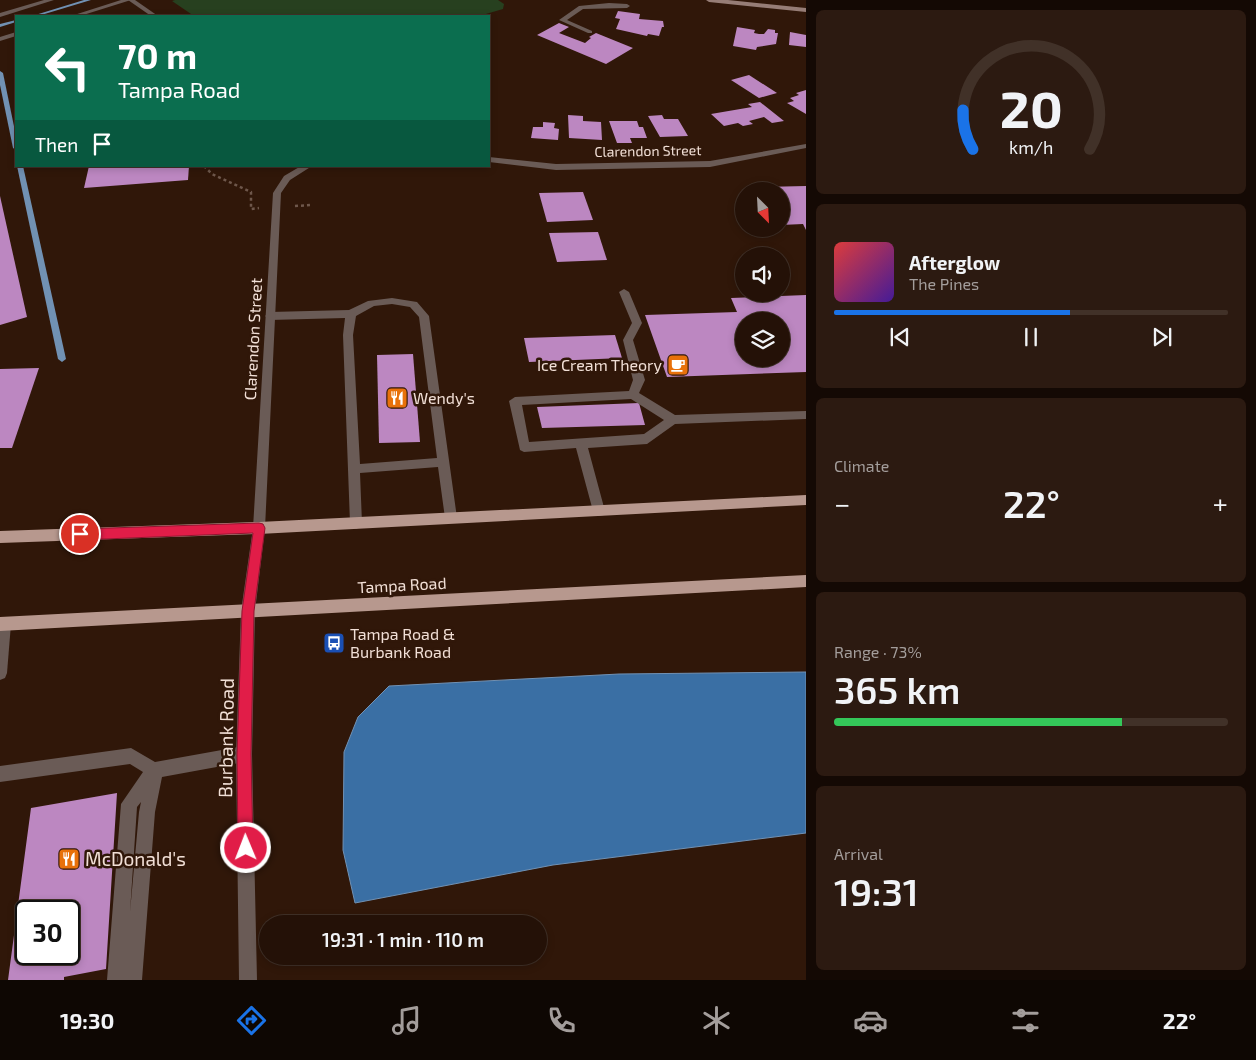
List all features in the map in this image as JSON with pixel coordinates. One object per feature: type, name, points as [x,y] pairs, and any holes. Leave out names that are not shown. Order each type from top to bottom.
[{"type":"main road","points":[[0,537],[259,528],[806,500]]},
{"type":"main road","name":"Tampa Road","points":[[2,624],[806,581]]},
{"type":"street","points":[[0,15],[51,0]]},
{"type":"street","points":[[77,15],[129,0],[153,15]]},
{"type":"street","points":[[709,0],[806,10]]},
{"type":"street","points":[[590,32],[562,20],[581,7],[628,5]]},
{"type":"street","points":[[0,39],[15,34]]},
{"type":"street","name":"Clarendon Street","points":[[490,160],[556,167],[634,167],[710,164],[806,146]]},
{"type":"street","name":"Clarendon Street","points":[[259,528],[277,193],[287,178],[306,167]]},
{"type":"street","points":[[624,292],[637,324],[628,340],[639,380],[633,395]]},
{"type":"street","points":[[270,316],[351,314],[372,303],[392,300],[413,304],[424,316],[451,518]]},
{"type":"street","points":[[351,314],[348,335],[356,523]]},
{"type":"street","points":[[673,420],[633,395],[515,401],[524,447],[646,438],[673,420],[806,415]]},
{"type":"street","points":[[582,443],[599,511]]},
{"type":"street","points":[[354,468],[444,462]]},
{"type":"street","name":"Burbank Road","points":[[248,980],[244,754],[248,611],[259,528]]},
{"type":"street","points":[[0,673],[2,624]]},
{"type":"street","points":[[0,774],[131,756],[154,770],[244,754]]},
{"type":"street","points":[[116,980],[129,804],[154,770]]},
{"type":"street","points":[[133,980],[147,812],[154,770]]},
{"type":"path","points":[[205,167],[212,174],[251,192],[251,208]]},
{"type":"green space","points":[[498,0],[504,4],[503,9],[482,15],[193,15],[172,1]]},
{"type":"water","points":[[806,672],[806,833],[553,865],[355,903],[343,850],[344,752],[358,717],[389,686],[619,674]]},
{"type":"building","points":[[618,11],[640,14],[639,19],[663,21],[664,27],[662,27],[659,36],[648,34],[647,36],[616,29],[620,19],[615,18]]},
{"type":"building","points":[[559,23],[569,27],[559,33],[585,43],[591,38],[589,37],[596,33],[633,48],[606,64],[537,35]]},
{"type":"building","points":[[737,27],[755,30],[754,33],[759,34],[764,34],[768,29],[775,30],[775,33],[778,33],[776,44],[757,47],[756,50],[733,46]]},
{"type":"building","points":[[790,32],[806,35],[806,47],[789,45]]},
{"type":"building","points":[[749,75],[777,93],[759,98],[731,80]]},
{"type":"building","points":[[806,90],[806,114],[787,103],[794,101],[790,98],[799,95],[796,93]]},
{"type":"building","points":[[760,102],[784,121],[772,123],[764,117],[749,121],[753,124],[743,126],[738,123],[724,126],[711,114],[752,107],[748,104]]},
{"type":"building","points":[[568,115],[583,116],[583,121],[601,122],[602,140],[569,138]]},
{"type":"building","points":[[662,115],[664,119],[678,119],[688,136],[660,137],[648,116]]},
{"type":"building","points":[[609,121],[637,121],[639,127],[643,127],[647,138],[630,138],[632,143],[617,143]]},
{"type":"building","points":[[543,122],[555,123],[554,128],[559,129],[558,140],[531,138],[533,127],[543,127]]},
{"type":"building","points":[[89,167],[189,167],[188,180],[84,188]]},
{"type":"building","points":[[790,186],[806,186],[806,230],[803,224],[790,225]]},
{"type":"building","points":[[583,192],[593,220],[547,222],[539,193]]},
{"type":"building","points":[[0,196],[27,317],[0,325]]},
{"type":"building","points":[[598,232],[607,260],[557,262],[549,233]]},
{"type":"building","points":[[806,295],[806,372],[667,377],[645,315],[735,312],[735,367],[790,367],[790,312],[737,312],[731,298],[735,298],[735,302],[790,302],[790,296]]},
{"type":"building","points":[[615,335],[622,358],[529,362],[524,338]]},
{"type":"building","name":"Wendy's","points":[[413,354],[420,442],[379,443],[377,355]]},
{"type":"building","points":[[39,368],[12,448],[0,448],[0,369]]},
{"type":"building","points":[[639,403],[645,425],[542,428],[537,407]]},
{"type":"building","name":"McDonald's","points":[[117,793],[106,969],[64,977],[64,980],[8,980],[15,928],[15,965],[80,965],[80,900],[19,900],[31,808]]},
{"type":"waterway","points":[[37,15],[89,0]]},
{"type":"waterway","points":[[0,26],[15,21]]},
{"type":"waterway","points":[[0,73],[15,143]]},
{"type":"waterway","points":[[20,167],[62,359]]},
{"type":"place","name":"Ice Cream Theory","points":[[678,365]]},
{"type":"place","name":"Wendy's","points":[[397,398]]},
{"type":"place","name":"Tampa Road & Burbank Road","points":[[334,643]]},
{"type":"place","name":"McDonald's","points":[[69,859]]},
{"type":"route","points":[[80,534],[259,528],[248,611],[244,754],[246,848]]}]
